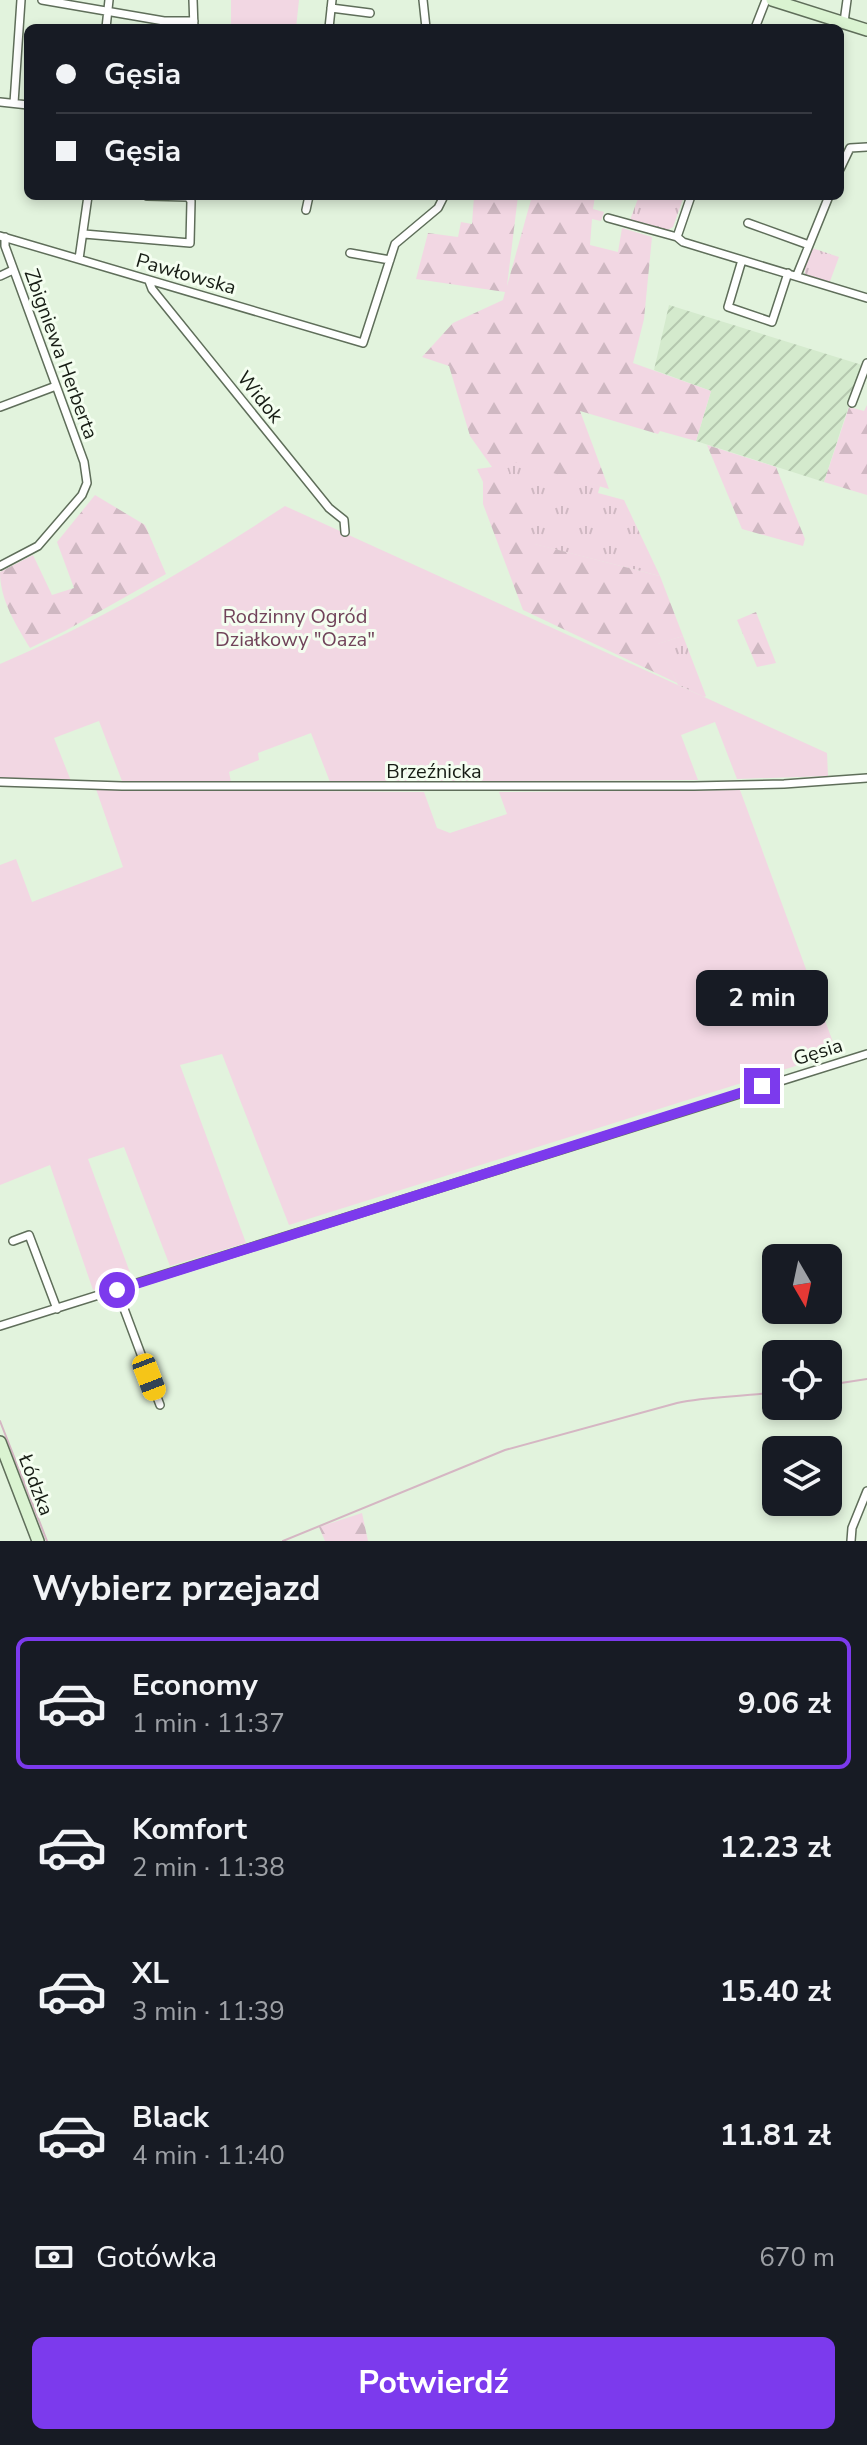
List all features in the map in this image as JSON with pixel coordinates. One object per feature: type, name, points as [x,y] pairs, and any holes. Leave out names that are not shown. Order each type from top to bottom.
[{"type":"main road","points":[[772,0],[867,30]]},
{"type":"main road","name":"Łódzka","points":[[0,1442],[38,1541]]},
{"type":"street","points":[[14,103],[21,0]]},
{"type":"street","points":[[42,0],[186,24]]},
{"type":"street","points":[[106,24],[109,0]]},
{"type":"street","points":[[193,0],[194,24]]},
{"type":"street","points":[[423,0],[426,24]]},
{"type":"street","points":[[757,24],[766,0]]},
{"type":"street","points":[[844,22],[847,0]]},
{"type":"street","points":[[330,24],[332,4],[370,13]]},
{"type":"street","points":[[0,102],[24,104]]},
{"type":"street","points":[[844,161],[850,148],[867,147]]},
{"type":"street","points":[[79,259],[88,200]]},
{"type":"street","points":[[84,234],[188,244],[191,238],[190,200]]},
{"type":"street","points":[[306,210],[308,200]]},
{"type":"street","points":[[350,253],[390,260],[395,244],[438,208],[442,200]]},
{"type":"street","points":[[677,237],[690,200]]},
{"type":"street","points":[[797,275],[827,200]]},
{"type":"street","points":[[608,218],[867,298]]},
{"type":"street","points":[[748,223],[809,245]]},
{"type":"street","name":"Pawłowska","points":[[2,237],[363,343],[390,260]]},
{"type":"street","name":"Zbigniewa Herberta","points":[[0,566],[38,546],[82,495],[87,483],[84,462],[2,237]]},
{"type":"street","points":[[742,260],[728,307],[772,322],[788,273]]},
{"type":"street","points":[[0,276],[13,270]]},
{"type":"street","name":"Widok","points":[[149,281],[152,289],[330,510],[344,520],[345,532]]},
{"type":"street","points":[[852,403],[867,363]]},
{"type":"street","points":[[0,407],[56,386]]},
{"type":"street","name":"Brzeźnicka","points":[[0,782],[122,786],[608,787],[784,784],[867,778]]},
{"type":"street","name":"Gęsia","points":[[0,1326],[867,1054]]},
{"type":"street","points":[[13,1241],[29,1235],[57,1309]]},
{"type":"street","points":[[117,1290],[160,1405]]},
{"type":"street","points":[[851,1541],[851,1530],[867,1491]]},
{"type":"shaded area","points":[[669,305],[862,365],[824,482],[696,441],[711,391],[654,370]]},
{"type":"green space","points":[[231,0],[299,0],[296,24],[231,24]]},
{"type":"green space","points":[[474,200],[518,200],[507,286],[531,200],[594,200],[593,209],[604,212],[601,221],[592,219],[590,245],[618,252],[622,228],[652,237],[644,319],[633,363],[711,391],[696,441],[660,431],[658,434],[580,411],[609,489],[504,459],[535,544],[660,576],[683,636],[658,644],[677,683],[523,610],[483,504],[483,482],[477,469],[492,467],[470,436],[449,366],[422,357],[453,323],[503,300],[505,292],[416,279],[428,233],[458,237],[461,222],[472,224]]},
{"type":"green space","points":[[638,200],[683,200],[673,227],[666,231],[630,220]]},
{"type":"green space","points":[[812,248],[839,257],[829,284],[805,274]]},
{"type":"green space","points":[[867,405],[867,495],[824,482],[849,407],[864,411]]},
{"type":"green space","points":[[707,445],[776,467],[805,539],[803,546],[742,529]]},
{"type":"green space","points":[[503,458],[600,486],[598,493],[624,500],[660,576],[534,544]]},
{"type":"green space","points":[[95,495],[145,525],[166,574],[30,648],[6,602],[0,572],[33,555],[52,595],[74,588],[57,542]]},
{"type":"green space","name":"Rodzinny Ogród Działkowy \"Oaza\"","points":[[285,506],[827,753],[828,776],[737,779],[715,722],[681,735],[698,780],[330,782],[311,733],[258,753],[259,760],[229,772],[231,782],[122,781],[99,721],[54,738],[71,781],[0,778],[0,664],[74,630],[146,591]]},
{"type":"green space","points":[[756,612],[776,663],[757,667],[737,620]]},
{"type":"green space","points":[[683,636],[704,697],[678,685],[657,644]]},
{"type":"green space","points":[[96,789],[424,792],[437,828],[450,833],[507,814],[499,792],[740,790],[837,1053],[289,1225],[222,1054],[180,1065],[246,1243],[170,1266],[124,1147],[88,1159],[132,1278],[93,1290],[50,1165],[0,1185],[0,865],[16,859],[32,902],[123,867]]},
{"type":"green space","points":[[362,1513],[368,1541],[325,1541],[319,1527]]},
{"type":"waterway","points":[[842,1383],[867,1379]]},
{"type":"waterway","points":[[283,1541],[505,1450],[677,1403],[762,1393]]},
{"type":"waterway","points":[[0,1421],[47,1541]]},
{"type":"route","points":[[117,1290],[762,1086]]}]
